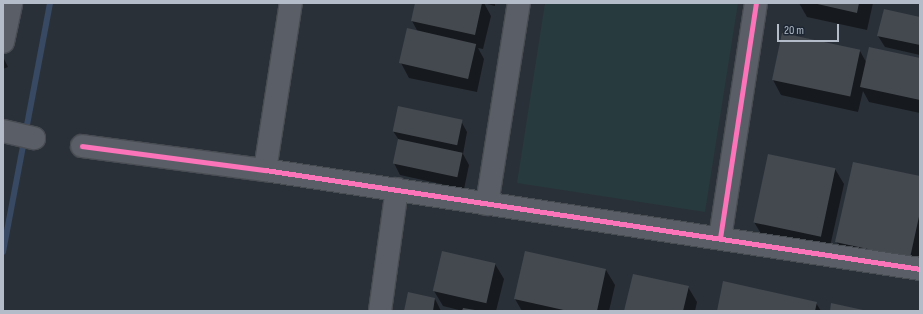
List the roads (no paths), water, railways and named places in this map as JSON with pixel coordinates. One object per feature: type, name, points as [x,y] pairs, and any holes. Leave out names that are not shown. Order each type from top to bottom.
[{"type":"street","points":[[3,42],[11,3]]},
{"type":"street","points":[[265,170],[291,3]]},
{"type":"street","points":[[488,204],[519,3]]},
{"type":"street","points":[[720,238],[756,3]]},
{"type":"street","points":[[3,131],[34,138]]},
{"type":"street","points":[[82,146],[397,189],[920,269]]},
{"type":"street","points":[[380,311],[397,189]]},
{"type":"waterway","points":[[3,252],[50,3]]}]
